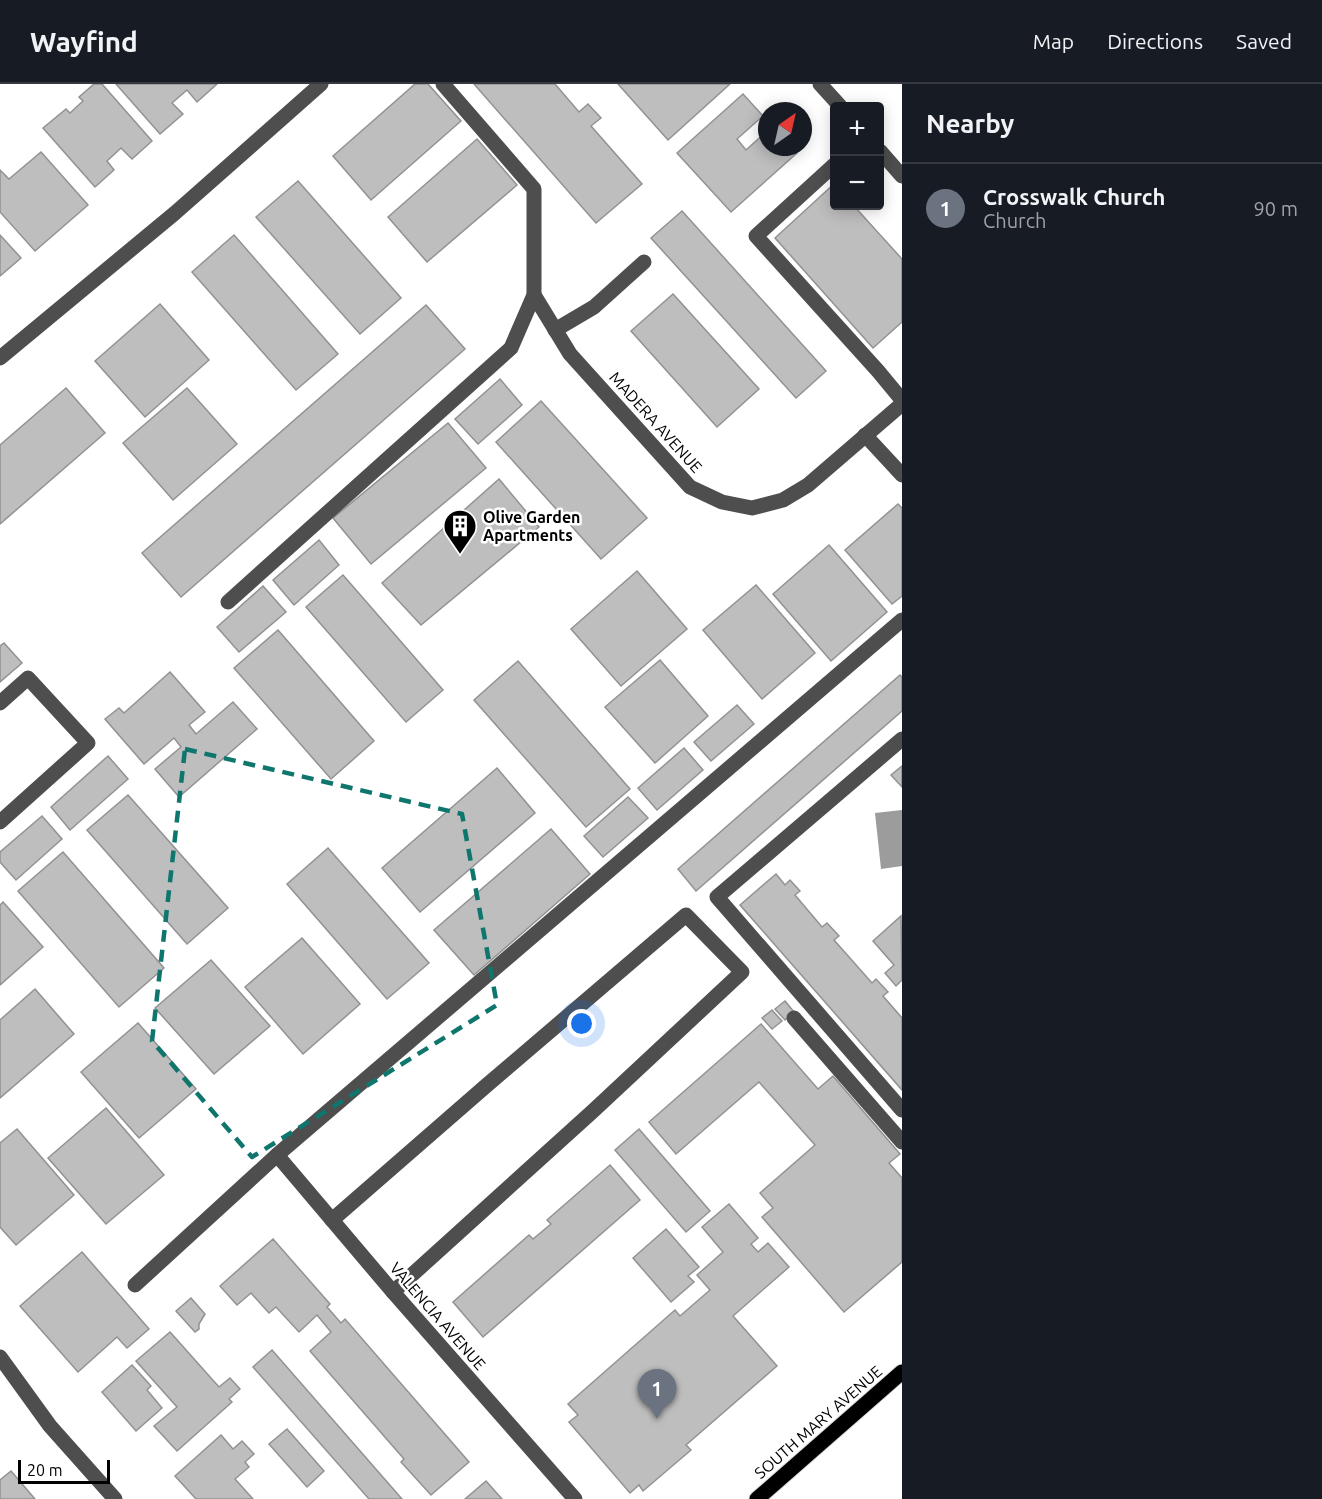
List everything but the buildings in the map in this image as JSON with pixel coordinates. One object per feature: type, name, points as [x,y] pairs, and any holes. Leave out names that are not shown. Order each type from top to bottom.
[{"type":"main road","name":"SOUTH MARY AVENUE","points":[[757,1499],[902,1372]]},
{"type":"street","points":[[0,358],[175,213],[321,84]]},
{"type":"street","points":[[228,602],[511,348],[534,295],[534,189],[443,84]]},
{"type":"street","points":[[820,84],[836,102]]},
{"type":"street","points":[[884,156],[902,176]]},
{"type":"street","points":[[830,169],[756,236],[878,371],[902,402]]},
{"type":"street","points":[[555,330],[594,307],[644,262]]},
{"type":"street","name":"MADERA AVENUE","points":[[534,295],[570,354],[690,487],[722,502],[752,508],[783,500],[808,484],[902,402]]},
{"type":"street","points":[[865,435],[902,475]]},
{"type":"street","points":[[135,1285],[277,1155],[902,620]]},
{"type":"street","points":[[0,703],[28,678],[88,743],[0,822]]},
{"type":"street","points":[[902,739],[717,897],[902,1110]]},
{"type":"street","points":[[332,1220],[686,915],[742,972],[393,1292]]},
{"type":"street","points":[[794,1018],[902,1142]]},
{"type":"street","name":"VALENCIA AVENUE","points":[[277,1155],[393,1292],[575,1499]]},
{"type":"street","points":[[0,1357],[50,1426],[115,1499]]},
{"type":"highlighted area","points":[[185,749],[462,814],[497,1005],[252,1157],[152,1041]]},
{"type":"shaded area","points":[[902,810],[902,866],[881,869],[875,813]]},
{"type":"place","name":"Olive Garden Apartments","points":[[460,555]]},
{"type":"place","name":"Crosswalk Church","points":[[657,1419]]}]
